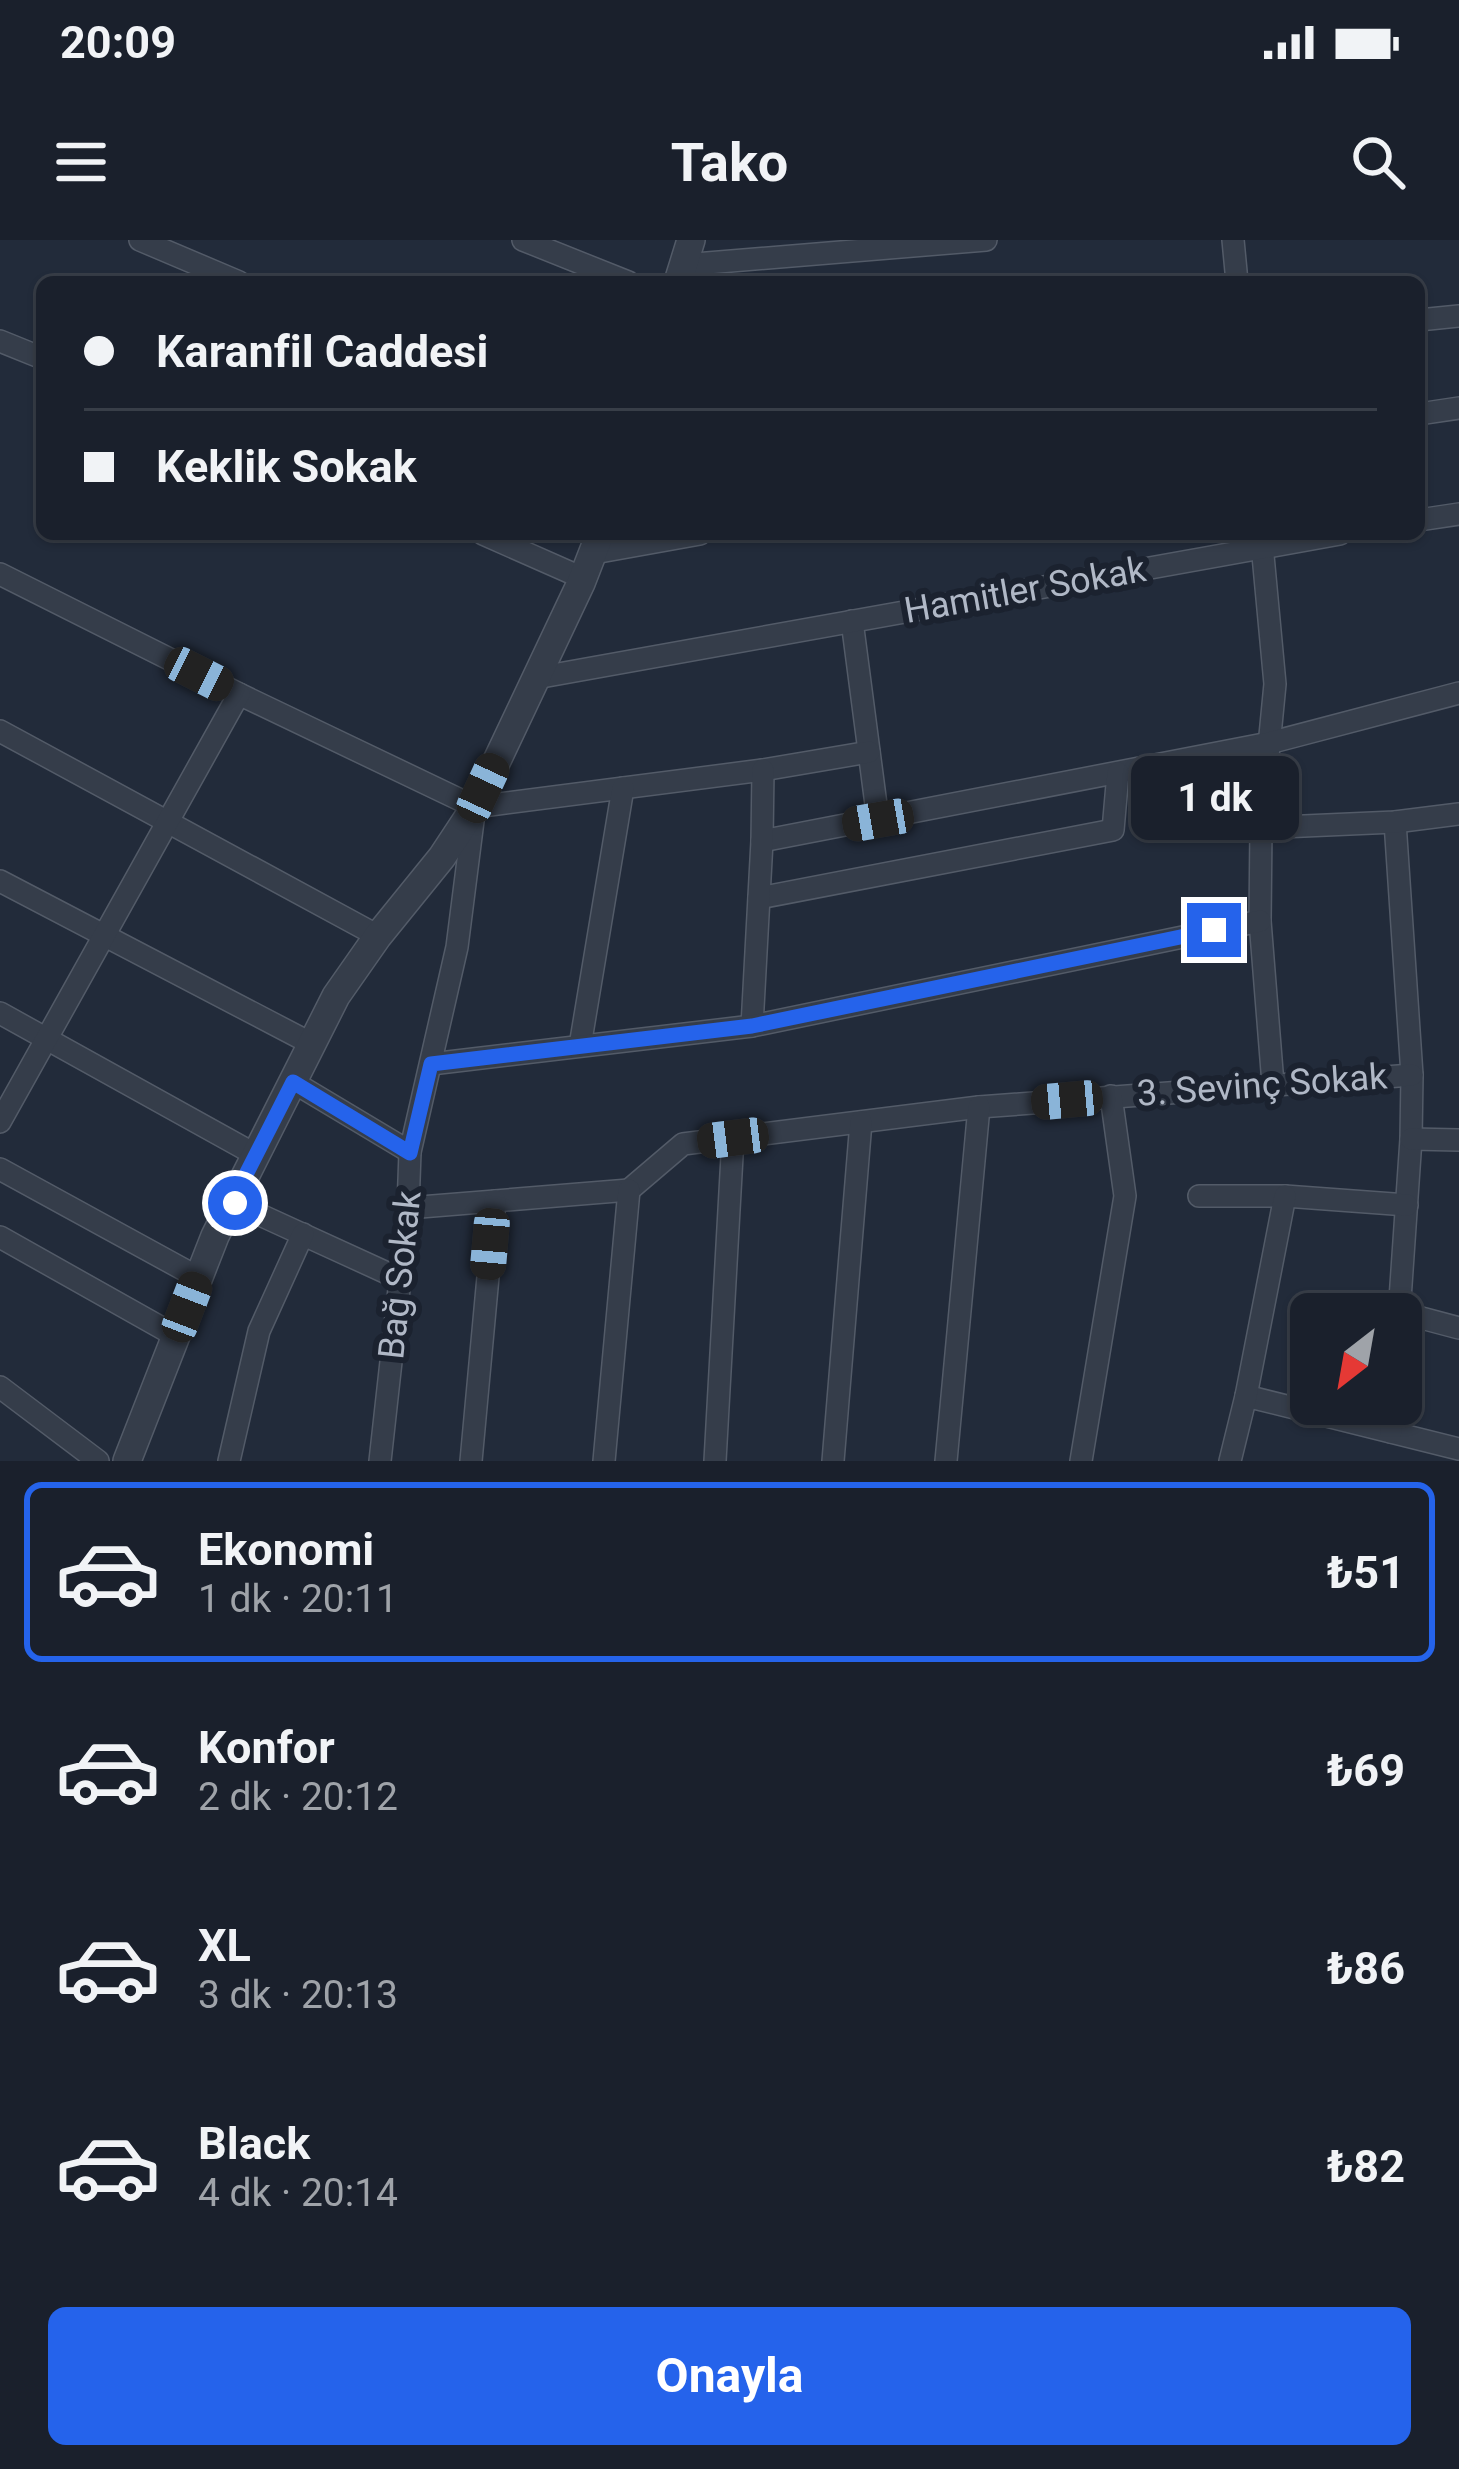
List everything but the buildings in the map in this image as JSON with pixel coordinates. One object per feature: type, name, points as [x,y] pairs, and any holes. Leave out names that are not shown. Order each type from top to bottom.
[{"type":"street","points":[[140,240],[225,276]]},
{"type":"street","points":[[523,240],[613,276]]},
{"type":"street","points":[[684,262],[986,240]]},
{"type":"street","points":[[1233,240],[1236,276]]},
{"type":"street","points":[[1425,319],[1459,316]]},
{"type":"street","points":[[0,341],[36,356]]},
{"type":"street","points":[[1425,413],[1459,408]]},
{"type":"street","points":[[1425,519],[1459,514]]},
{"type":"street","points":[[497,540],[578,576],[581,583]]},
{"type":"street","points":[[127,1461],[232,1202],[336,996],[475,807],[597,543],[631,540]]},
{"type":"street","points":[[1262,541],[1275,684],[1261,828],[1260,920],[1273,1084]]},
{"type":"street","name":"Hamitler Sokak","points":[[536,678],[1262,541]]},
{"type":"street","points":[[0,574],[475,807],[869,752]]},
{"type":"street","name":"Hamitler Sokak","points":[[852,621],[878,820]]},
{"type":"street","points":[[762,841],[1270,742],[1459,693]]},
{"type":"street","points":[[0,1122],[239,694]]},
{"type":"street","points":[[0,731],[378,936]]},
{"type":"street","points":[[752,1026],[763,770]]},
{"type":"street","points":[[759,898],[1113,830],[1118,772]]},
{"type":"street","points":[[580,1046],[623,788]]},
{"type":"street","name":"Bağ Sokak","points":[[380,1461],[410,1153],[457,946],[475,807]]},
{"type":"street","points":[[1261,828],[1459,814]]},
{"type":"street","points":[[1396,822],[1412,1075],[1400,1293]]},
{"type":"street","points":[[0,881],[312,1044]]},
{"type":"street","points":[[431,1064],[752,1026],[1260,920]]},
{"type":"street","points":[[0,1013],[256,1155]]},
{"type":"street","name":"3. Sevinç Sokak","points":[[628,1190],[683,1144],[979,1107],[1412,1075]]},
{"type":"street","points":[[293,1082],[410,1153]]},
{"type":"street","points":[[1081,1461],[1125,1196],[1111,1096]]},
{"type":"street","points":[[946,1461],[979,1107]]},
{"type":"street","points":[[833,1461],[861,1122]]},
{"type":"street","points":[[715,1461],[733,1138]]},
{"type":"street","points":[[1411,1139],[1459,1140]]},
{"type":"street","points":[[0,1168],[199,1278]]},
{"type":"street","points":[[408,1208],[628,1190],[604,1461]]},
{"type":"street","points":[[1198,1196],[1285,1196],[1407,1205]]},
{"type":"street","points":[[1230,1461],[1285,1196]]},
{"type":"street","points":[[471,1461],[495,1201]]},
{"type":"street","points":[[232,1202],[400,1279]]},
{"type":"street","points":[[229,1461],[259,1330],[303,1234]]},
{"type":"street","points":[[0,1237],[176,1336]]},
{"type":"street","points":[[1422,1319],[1459,1328]]},
{"type":"street","points":[[0,1387],[98,1461]]},
{"type":"street","points":[[1246,1396],[1459,1449]]},
{"type":"street","points":[[1391,1432],[1392,1425]]},
{"type":"route","points":[[235,1203],[293,1082],[410,1153],[431,1064],[752,1026],[1214,930]]}]
